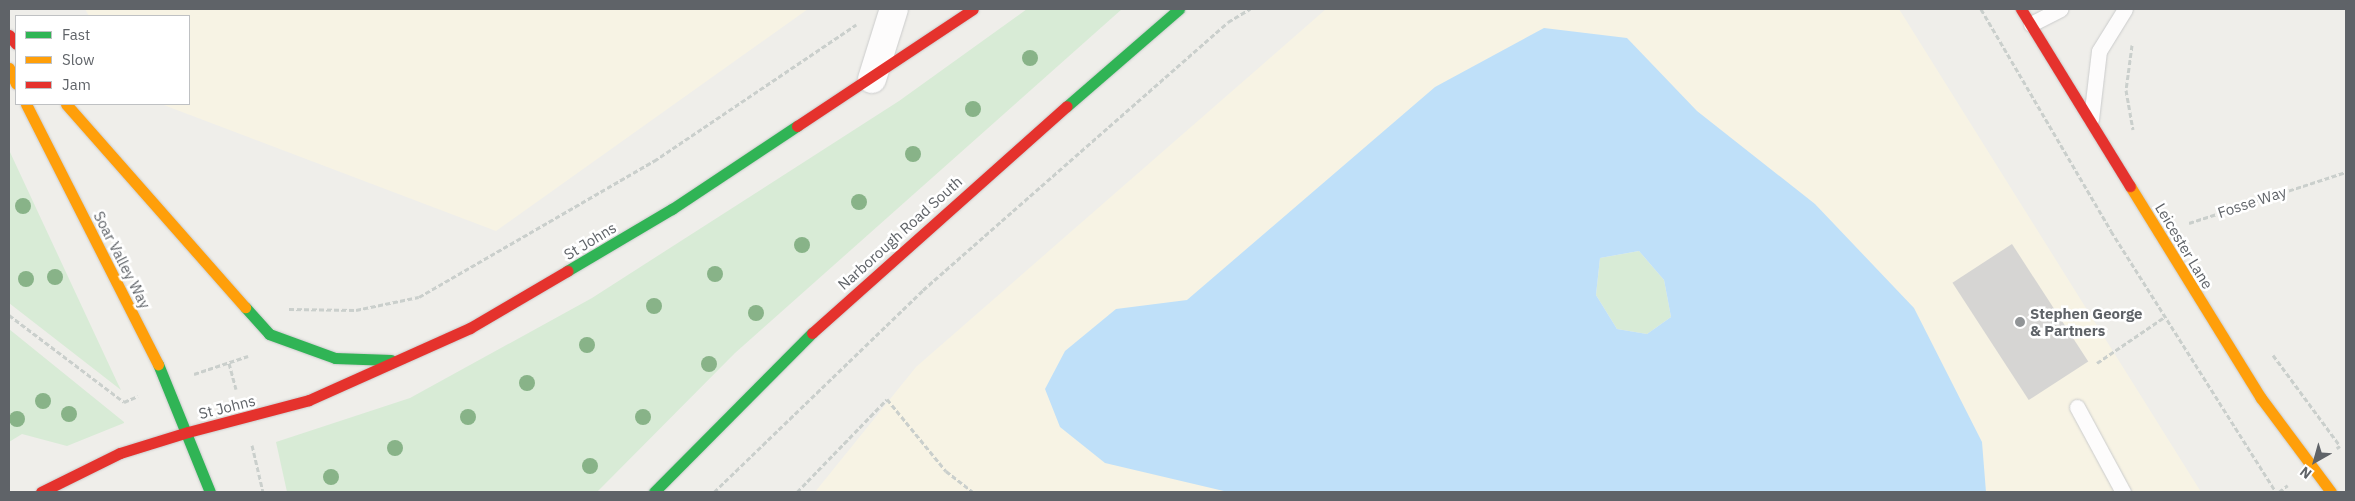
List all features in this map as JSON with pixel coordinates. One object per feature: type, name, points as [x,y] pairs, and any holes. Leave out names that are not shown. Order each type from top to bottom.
[{"type":"main road","name":"St Johns","points":[[41,492],[69,474],[120,453],[188,432],[292,406],[405,359],[470,328],[602,252],[872,79],[973,9]]},
{"type":"main road","name":"Narborough Road South","points":[[654,492],[741,400],[885,265],[1179,9]]},
{"type":"main road","name":"Leicester Lane","points":[[2021,9],[2091,119],[2256,391],[2331,492]]},
{"type":"main road","points":[[9,68],[15,82]]},
{"type":"main road","name":"Soar Valley Way","points":[[27,105],[167,384],[188,432],[210,492]]},
{"type":"main road","points":[[67,105],[269,334],[335,358],[405,359]]},
{"type":"street","points":[[872,79],[894,9]]},
{"type":"lane","points":[[2031,24],[2060,9]]},
{"type":"lane","points":[[2091,119],[2099,52],[2121,15]]},
{"type":"lane","points":[[2077,407],[2123,492]]},
{"type":"path","points":[[714,492],[923,290],[1228,22],[1250,9]]},
{"type":"path","points":[[1981,9],[2166,316],[2278,492],[2340,446],[2266,345]]},
{"type":"path","points":[[2121,15],[2134,48],[2126,90],[2138,139]]},
{"type":"path","points":[[9,315],[124,402],[167,384],[258,351],[291,306],[356,310],[420,297],[654,161],[863,18]]},
{"type":"path","name":"Fosse Way","points":[[2189,233],[2183,225],[2346,172]]},
{"type":"path","points":[[2097,363],[2166,316]]},
{"type":"path","points":[[797,492],[887,399],[946,471],[973,492]]},
{"type":"shaded area","points":[[85,9],[808,9],[496,231],[164,105],[190,105],[190,15],[88,15]]},
{"type":"shaded area","points":[[1326,9],[1899,9],[2201,492],[815,492],[916,367]]},
{"type":"green space","points":[[1027,9],[1122,9],[735,353],[597,492],[287,492],[276,442],[410,398],[592,298],[899,101]]},
{"type":"green space","points":[[9,150],[118,384],[121,390],[9,303]]},
{"type":"green space","points":[[1639,251],[1664,280],[1671,317],[1647,334],[1617,329],[1596,295],[1600,258]]},
{"type":"green space","points":[[9,329],[124,423],[67,446],[22,434],[9,442]]},
{"type":"water","points":[[1544,28],[1627,38],[1697,111],[1815,204],[1914,308],[1982,442],[1986,492],[1228,492],[1105,463],[1060,427],[1045,389],[1065,351],[1116,309],[1187,300],[1435,87]],"holes":[[[1639,251],[1664,280],[1671,317],[1647,334],[1617,329],[1596,295],[1600,258]]]},
{"type":"building","name":"Stephen George & Partners","points":[[2012,244],[2088,361],[2029,400],[1952,283]]},
{"type":"traffic: fast","points":[[1067,106],[1179,9]]},
{"type":"traffic: fast","points":[[567,271],[672,209],[797,126]]},
{"type":"traffic: fast","points":[[245,307],[269,334],[335,358],[391,360]]},
{"type":"traffic: fast","points":[[654,492],[812,333]]},
{"type":"traffic: fast","points":[[158,364],[210,492]]},
{"type":"traffic: slow","points":[[9,68],[15,82]]},
{"type":"traffic: slow","points":[[27,105],[158,364]]},
{"type":"traffic: slow","points":[[67,105],[245,307]]},
{"type":"traffic: slow","points":[[2130,186],[2261,398],[2331,492]]},
{"type":"traffic: jam","points":[[797,126],[973,9]]},
{"type":"traffic: jam","points":[[2021,9],[2130,186]]},
{"type":"traffic: jam","points":[[9,35],[15,43]]},
{"type":"traffic: jam","points":[[812,333],[1067,106]]},
{"type":"traffic: jam","points":[[188,432],[309,400],[470,328],[567,271]]},
{"type":"traffic: jam","points":[[41,492],[120,453],[188,432]]},
{"type":"place","name":"Stephen George & Partners","points":[[2020,322]]}]
